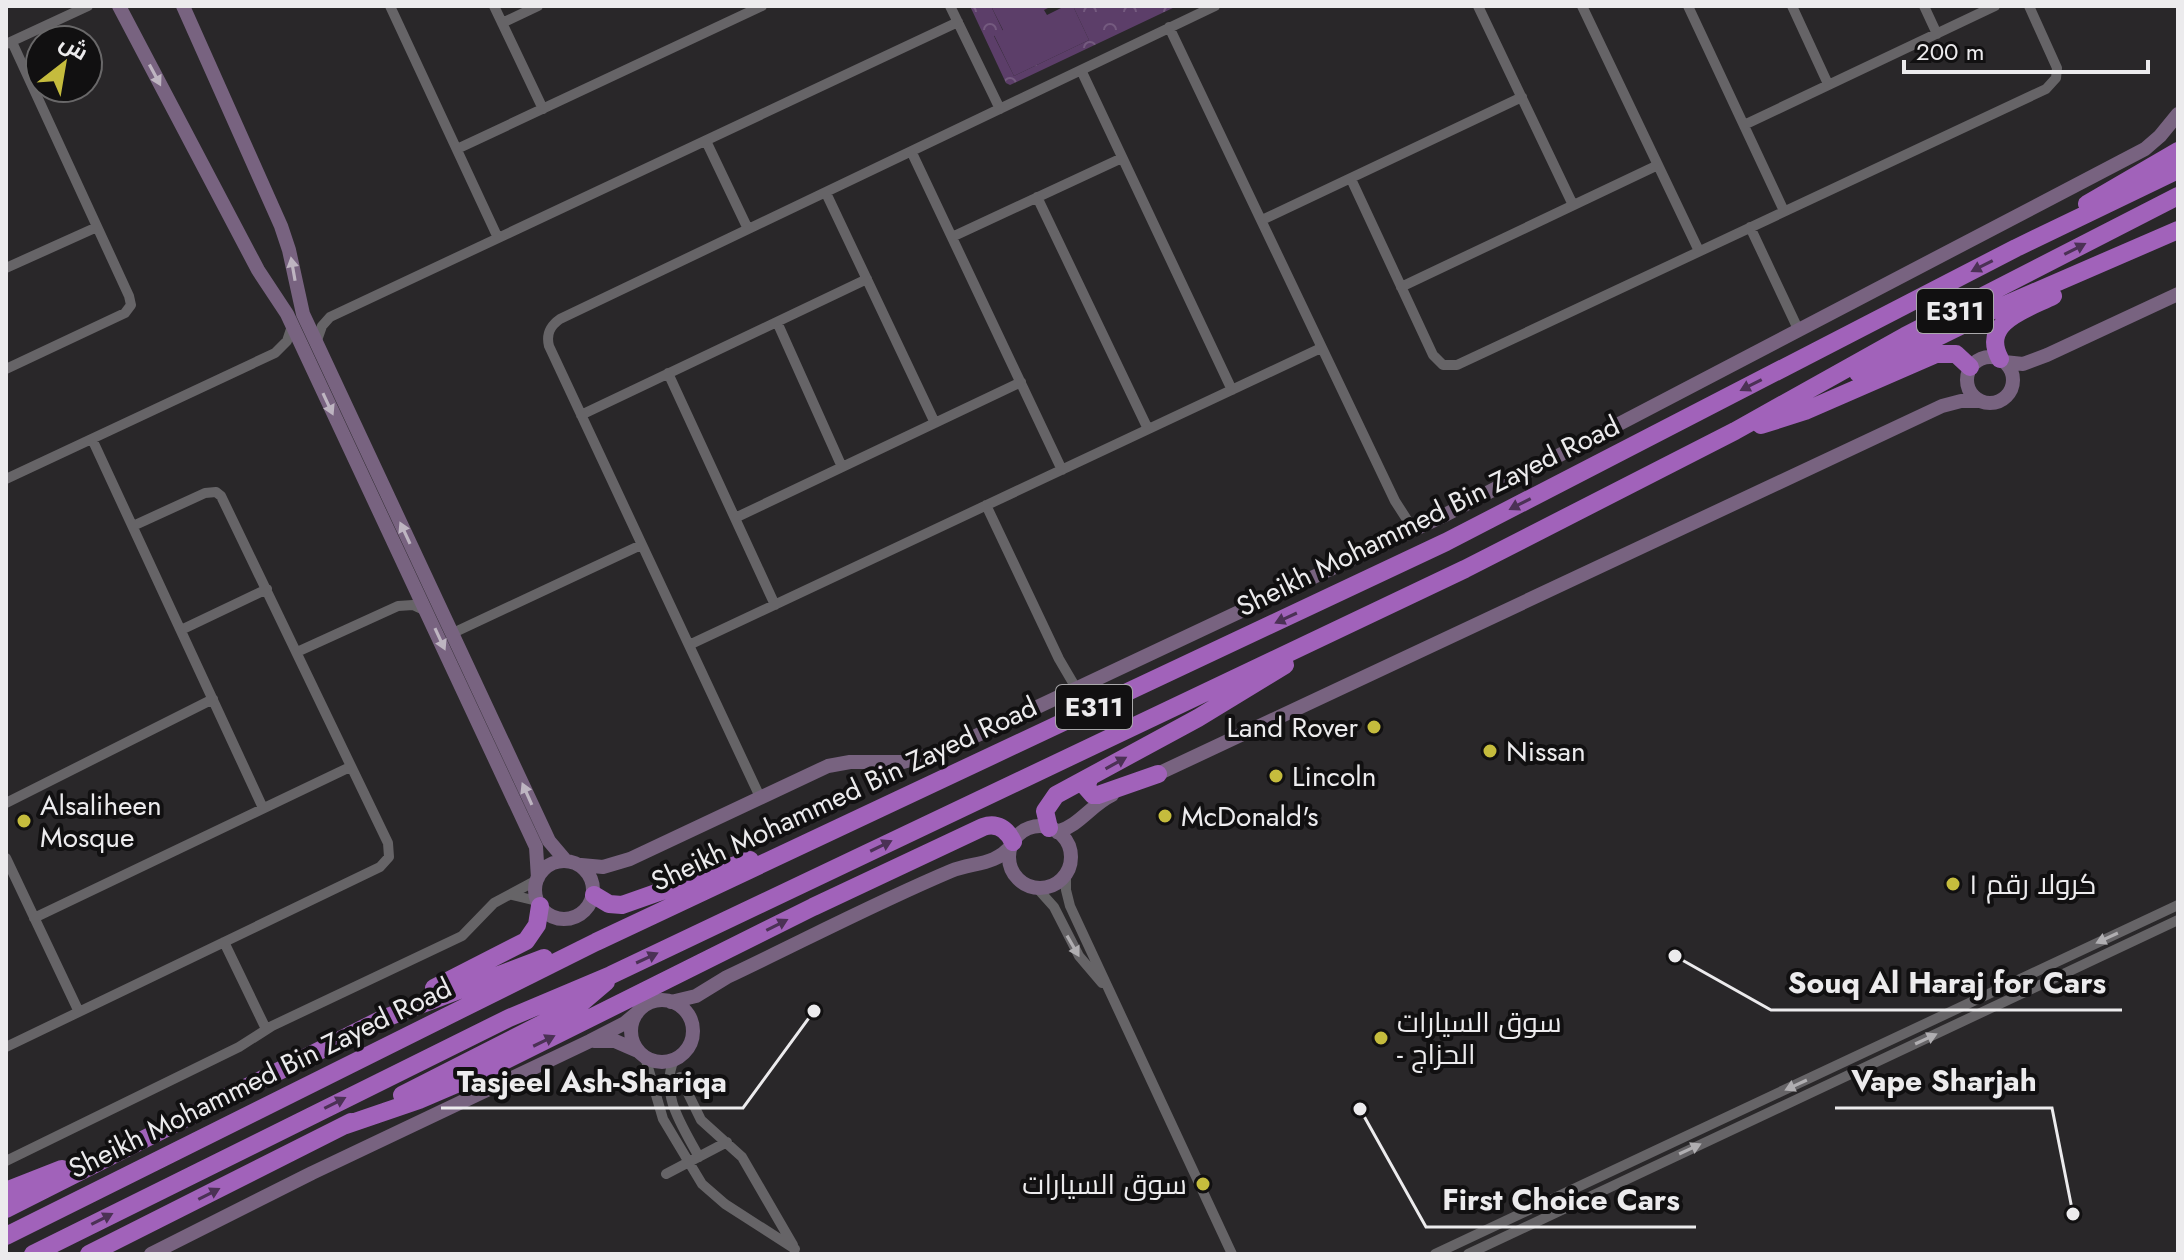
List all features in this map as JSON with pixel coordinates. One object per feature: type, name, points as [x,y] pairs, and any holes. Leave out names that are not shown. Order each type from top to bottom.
[{"type":"highway","points":[[2016,248],[2178,151]]},
{"type":"highway","name":"Sheikh Mohammed Bin Zayed Road","points":[[6,1236],[596,942],[1446,542],[2016,248],[2178,170]]},
{"type":"highway","name":"Sheikh Mohammed Bin Zayed Road","points":[[33,1254],[468,1037],[611,975],[1478,562],[1735,431],[1905,336],[2178,196]]},
{"type":"highway","points":[[1825,381],[1885,363],[1991,311],[2178,230]]},
{"type":"highway","points":[[2002,360],[1995,344],[1999,327],[2004,321],[2123,261],[2147,241]]},
{"type":"highway","points":[[1735,431],[1805,411],[1936,354],[1956,354],[1969,371]]},
{"type":"highway","points":[[1053,830],[1045,811],[1051,799],[1198,718],[1345,626]]},
{"type":"highway","points":[[1090,777],[1086,787],[1088,792],[1098,795],[1158,774]]},
{"type":"highway","points":[[343,1126],[419,1100],[468,1079],[813,907],[983,827],[993,825],[1003,828],[1012,844]]},
{"type":"highway","points":[[594,892],[609,904],[622,905],[729,865],[776,856]]},
{"type":"highway","points":[[380,1020],[425,992],[518,946],[532,933],[539,915],[538,903]]},
{"type":"highway","points":[[6,1209],[380,1020],[513,968],[596,942]]},
{"type":"highway","points":[[89,1254],[579,1005],[597,992],[611,975]]},
{"type":"highway","points":[[6,1191],[107,1156]]},
{"type":"main road","points":[[119,6],[258,270],[281,303],[481,727],[536,847],[538,903],[553,917],[570,919],[586,911],[605,873],[760,797],[835,764],[903,762],[936,754],[1409,531],[2145,149],[2175,117],[2178,103]]},
{"type":"main road","points":[[183,6],[281,226],[303,314],[316,343],[549,841],[588,872],[594,892]]},
{"type":"main road","points":[[1942,406],[1984,357],[2023,364],[2178,294]]},
{"type":"main road","points":[[151,1254],[312,1173],[590,1041],[625,1023],[652,1002],[684,1000],[707,991],[720,981],[948,872],[999,858],[1025,831],[1040,827],[1053,830],[1074,826],[1099,802],[1942,406],[1961,401],[1987,403],[2002,400],[2047,355]]},
{"type":"main road","points":[[2002,360],[2012,374],[2012,388]]},
{"type":"main road","points":[[1969,371],[1969,390],[1980,401]]},
{"type":"main road","points":[[481,727],[498,749],[506,747]]},
{"type":"main road","points":[[982,864],[1016,877],[1029,886],[1054,885],[1066,874],[1087,814]]},
{"type":"main road","points":[[1053,830],[1067,843],[1071,858]]},
{"type":"main road","points":[[1012,844],[1009,862],[1016,877]]},
{"type":"main road","points":[[537,879],[546,867],[573,863],[600,868],[627,860]]},
{"type":"main road","points":[[692,1023],[707,991]]},
{"type":"main road","points":[[590,1041],[615,1041],[654,1062],[674,1060],[690,1045],[693,1034],[688,1014],[671,1002]]},
{"type":"main road","points":[[637,1013],[631,1032],[641,1054]]},
{"type":"street","points":[[6,369],[128,310],[131,305],[9,43],[88,6]]},
{"type":"street","points":[[390,6],[498,238]]},
{"type":"street","points":[[494,6],[543,109]]},
{"type":"street","points":[[502,23],[538,6]]},
{"type":"street","points":[[457,149],[762,6]]},
{"type":"street","points":[[950,6],[1000,109]]},
{"type":"street","points":[[760,797],[549,346],[548,335],[552,326],[560,319],[1215,6]]},
{"type":"street","points":[[1478,6],[1573,205]]},
{"type":"street","points":[[1582,6],[1699,251]]},
{"type":"street","points":[[1688,6],[1784,211]]},
{"type":"street","points":[[1792,6],[1828,84]]},
{"type":"street","points":[[1924,6],[1937,34]]},
{"type":"street","points":[[1744,125],[1995,6]]},
{"type":"street","points":[[1351,179],[1435,359],[1443,365],[1453,366],[2050,86],[2057,73],[2056,63],[2029,6]]},
{"type":"street","points":[[316,343],[322,326],[330,317],[958,22]]},
{"type":"street","points":[[1169,27],[1409,531]]},
{"type":"street","points":[[1081,70],[1232,390]]},
{"type":"street","points":[[1262,220],[1522,97]]},
{"type":"street","points":[[706,141],[748,229]]},
{"type":"street","points":[[912,153],[1062,470]]},
{"type":"street","points":[[952,237],[1122,158]]},
{"type":"street","points":[[1401,287],[1658,165]]},
{"type":"street","points":[[826,193],[935,423]]},
{"type":"street","points":[[1037,197],[1148,429]]},
{"type":"street","points":[[6,268],[97,227]]},
{"type":"street","points":[[1750,227],[1799,331]]},
{"type":"street","points":[[581,415],[867,279]]},
{"type":"street","points":[[303,314],[330,317]]},
{"type":"street","points":[[777,322],[842,467]]},
{"type":"street","points":[[7,475],[92,439],[275,353],[287,341],[292,326]]},
{"type":"street","points":[[689,645],[1321,348]]},
{"type":"street","points":[[275,353],[291,352],[306,357]]},
{"type":"street","points":[[668,373],[775,605]]},
{"type":"street","points":[[735,518],[1021,382]]},
{"type":"street","points":[[92,439],[263,808]]},
{"type":"street","points":[[6,1047],[386,863],[390,850],[224,500],[216,492],[205,493],[133,526]]},
{"type":"street","points":[[986,505],[1072,690]]},
{"type":"street","points":[[453,633],[641,545]]},
{"type":"street","points":[[398,606],[412,580]]},
{"type":"street","points":[[181,630],[267,589]]},
{"type":"street","points":[[297,652],[398,606],[413,605],[426,611]]},
{"type":"street","points":[[6,803],[213,699]]},
{"type":"street","points":[[34,918],[350,767]]},
{"type":"street","points":[[6,858],[79,1012]]},
{"type":"street","points":[[1066,874],[1070,906],[1232,1254]]},
{"type":"street","points":[[6,1161],[239,1047],[266,1029],[462,936],[494,903],[537,879]]},
{"type":"street","points":[[1037,888],[1054,907],[1079,956],[1114,1001]]},
{"type":"street","points":[[510,895],[538,903]]},
{"type":"street","points":[[1435,1254],[2178,905]]},
{"type":"street","points":[[1468,1254],[2173,922],[2165,911]]},
{"type":"street","points":[[224,942],[266,1029]]},
{"type":"street","points":[[641,1054],[669,1130],[694,1159]]},
{"type":"street","points":[[674,1060],[669,1074],[669,1090],[702,1184],[717,1198],[796,1252]]},
{"type":"street","points":[[680,1077],[701,1120],[742,1157],[796,1252]]},
{"type":"street","points":[[666,1174],[727,1142]]},
{"type":"street","points":[[1660,1149],[1659,1159],[1665,1161]]},
{"type":"green space","points":[[970,6],[991,6],[1003,31],[994,36],[1014,76],[1089,40],[1073,6],[1177,6],[1010,85],[1006,83]]},
{"type":"green space","points":[[991,6],[1052,6],[1044,10],[1047,15],[1065,6],[1073,6],[1089,40],[1014,76],[994,35],[1003,30]]},
{"type":"place","name":"Land Rover","points":[[1374,727]]},
{"type":"place","name":"Nissan","points":[[1490,751]]},
{"type":"place","name":"Lincoln","points":[[1276,776]]},
{"type":"place","name":"McDonald's","points":[[1165,816]]},
{"type":"place","name":"Alsaliheen Mosque","points":[[24,821]]},
{"type":"place","name":"كرولا رقم ١","points":[[1953,884]]},
{"type":"place","name":"Souq Al Haraj for Cars","points":[[1675,956]]},
{"type":"place","name":"Tasjeel Ash-Shariqa","points":[[814,1011]]},
{"type":"place","name":"سوق السيارات - الحزاج","points":[[1381,1038]]},
{"type":"place","name":"First Choice Cars","points":[[1360,1109]]},
{"type":"place","name":"سوق السيارات","points":[[1203,1184]]},
{"type":"place","name":"Vape Sharjah","points":[[2073,1214]]}]
